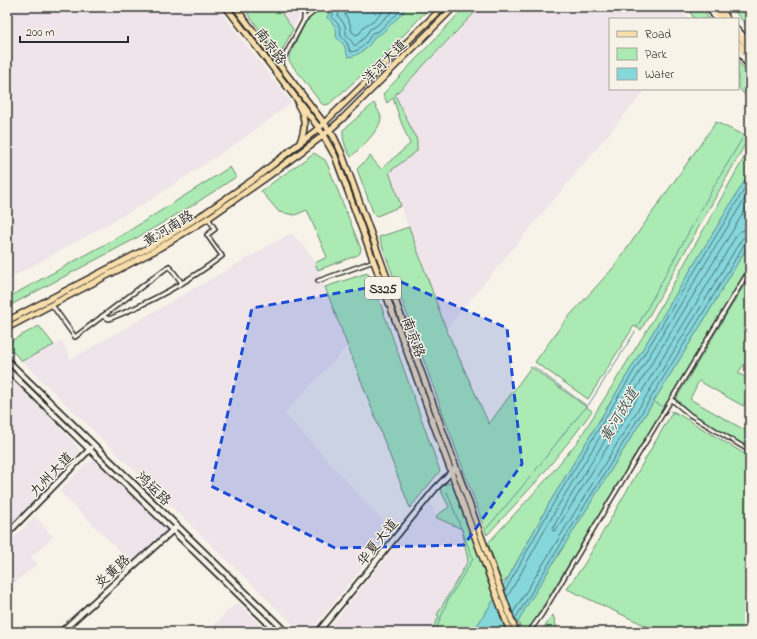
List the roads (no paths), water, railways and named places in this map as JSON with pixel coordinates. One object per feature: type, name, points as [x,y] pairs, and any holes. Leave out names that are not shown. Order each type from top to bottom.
[{"type":"highway","points":[[711,7],[720,18]]},
{"type":"highway","points":[[721,7],[728,18]]},
{"type":"highway","points":[[739,35],[750,49]]},
{"type":"highway","points":[[739,44],[750,57]]},
{"type":"main road","name":"南京路","points":[[226,7],[319,128],[335,156],[453,469],[483,541],[516,632]]},
{"type":"main road","name":"南京路","points":[[235,7],[324,123],[342,154],[380,259],[495,594],[510,632]]},
{"type":"main road","name":"洋河大道","points":[[324,123],[444,7]]},
{"type":"main road","name":"洋河大道","points":[[329,130],[374,88],[454,7]]},
{"type":"main road","points":[[269,63],[303,114],[305,128],[304,135],[299,144]]},
{"type":"main road","name":"黄河南路","points":[[7,321],[152,246],[205,214],[243,188],[324,123]]},
{"type":"main road","name":"黄河南路","points":[[7,328],[154,251],[208,218],[262,181],[329,130]]},
{"type":"street","points":[[301,7],[304,12],[304,20]]},
{"type":"street","points":[[280,65],[304,20],[319,7]]},
{"type":"street","points":[[711,7],[716,18]]},
{"type":"street","points":[[304,12],[314,11]]},
{"type":"street","points":[[739,31],[750,44]]},
{"type":"street","points":[[739,52],[750,68]]},
{"type":"street","points":[[102,316],[108,319],[132,309],[182,283],[222,256],[207,235],[215,229],[208,218]]},
{"type":"street","points":[[318,281],[380,259]]},
{"type":"street","points":[[52,305],[75,337],[169,266],[182,283]]},
{"type":"street","points":[[529,632],[541,615],[672,400],[750,269]]},
{"type":"street","name":"鸿运路","points":[[7,360],[286,632]]},
{"type":"street","name":"鸿运路","points":[[7,369],[277,632]]},
{"type":"street","points":[[672,400],[690,415],[750,451]]},
{"type":"street","name":"九州大道","points":[[7,534],[94,445]]},
{"type":"street","name":"华夏大道","points":[[318,632],[453,469]]},
{"type":"street","name":"炎黄路","points":[[60,632],[177,526]]},
{"type":"water","points":[[331,7],[403,7],[404,12],[381,34],[375,36],[364,50],[352,57],[348,57],[344,45],[336,37],[335,26],[327,18]]},
{"type":"water","name":"黄河故道","points":[[750,172],[750,242],[704,320],[526,607],[513,632],[473,632],[508,578],[550,502]]},
{"type":"waterway","points":[[637,327],[714,186],[742,139]]},
{"type":"waterway","points":[[535,471],[589,404],[635,332]]},
{"type":"waterway","points":[[534,367],[587,406]]},
{"type":"waterway","points":[[653,401],[663,407]]},
{"type":"waterway","points":[[670,411],[677,415]]},
{"type":"waterway","points":[[487,528],[532,475]]},
{"type":"waterway","points":[[435,632],[448,600],[473,559],[447,492]]}]
